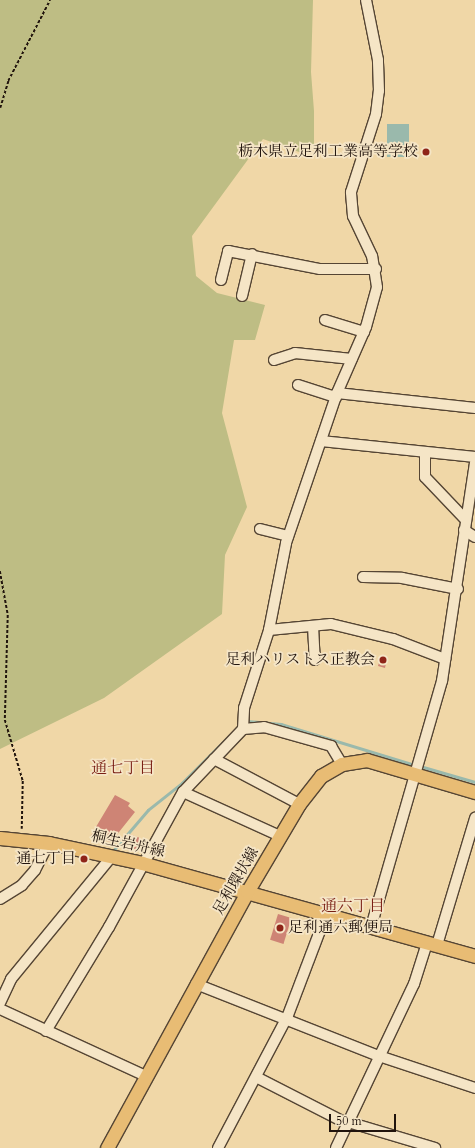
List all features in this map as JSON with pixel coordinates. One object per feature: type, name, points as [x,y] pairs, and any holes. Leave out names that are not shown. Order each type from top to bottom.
[{"type":"main road","name":"足利環状線","points":[[107,1148],[247,892],[299,804],[321,776],[342,764],[367,760],[475,792]]},
{"type":"main road","name":"桐生岩舟線","points":[[0,838],[49,843],[142,863],[475,956]]},
{"type":"street","points":[[243,729],[244,708],[269,630],[288,536],[337,395],[364,332],[377,287],[376,269],[353,216],[351,192],[376,114],[378,91],[378,60],[366,0]]},
{"type":"street","points":[[221,280],[228,251],[252,254],[320,269],[376,269]]},
{"type":"street","points":[[242,296],[252,254]]},
{"type":"street","points":[[325,320],[364,332]]},
{"type":"street","points":[[274,360],[295,353],[352,360]]},
{"type":"street","points":[[298,385],[337,395],[475,408]]},
{"type":"street","points":[[321,441],[475,457]]},
{"type":"street","points":[[425,452],[428,481],[466,520]]},
{"type":"street","points":[[371,927],[415,773],[445,659],[458,589],[464,530],[475,462]]},
{"type":"street","points":[[260,529],[288,536]]},
{"type":"street","points":[[464,530],[475,537]]},
{"type":"street","points":[[363,577],[402,578],[458,589]]},
{"type":"street","points":[[269,630],[332,624],[372,633],[445,659]]},
{"type":"street","points":[[313,626],[315,660]]},
{"type":"street","points":[[46,1031],[109,927],[142,863],[183,792],[243,729],[264,727],[331,746],[342,764]]},
{"type":"street","points":[[214,759],[299,804]]},
{"type":"street","points":[[183,792],[280,836]]},
{"type":"street","points":[[336,1148],[432,944],[475,818]]},
{"type":"street","points":[[0,899],[30,875],[49,843]]},
{"type":"street","points":[[0,1003],[11,979],[112,856]]},
{"type":"street","points":[[218,1148],[258,1078],[285,1020],[326,915]]},
{"type":"street","points":[[196,984],[379,1056],[475,1088]]},
{"type":"street","points":[[0,1009],[146,1076]]},
{"type":"street","points":[[258,1078],[348,1123],[436,1148]]},
{"type":"path","points":[[0,108],[8,81],[50,0]]},
{"type":"path","points":[[0,571],[8,615],[5,720],[23,781],[21,840]]},
{"type":"shaded area","points":[[0,0],[313,0],[311,72],[314,111],[314,144],[302,153],[263,139],[192,236],[196,276],[217,293],[265,305],[255,340],[234,340],[222,413],[247,507],[225,555],[222,614],[104,698],[0,749]]},
{"type":"shaded area","points":[[387,124],[409,124],[409,157],[387,157]]},
{"type":"building","points":[[381,656],[387,658],[385,668],[378,666]]},
{"type":"building","points":[[115,795],[130,803],[128,806],[135,812],[111,842],[90,837]]},
{"type":"building","points":[[129,834],[140,838],[136,849],[125,845]]},
{"type":"building","name":"足利通六郵便局","points":[[278,914],[291,918],[283,944],[270,940]]},
{"type":"waterway","points":[[247,721],[281,724],[415,765]]},
{"type":"waterway","points":[[112,852],[148,810],[182,783],[239,726]]},
{"type":"waterway","points":[[420,766],[475,782]]},
{"type":"waterway","points":[[0,990],[6,980]]},
{"type":"place","name":"栃木県立足利工業高等学校","points":[[426,152]]},
{"type":"place","name":"足利ハリストス正教会","points":[[383,660]]},
{"type":"place","name":"通七丁目","points":[[84,859]]},
{"type":"place","name":"足利通六郵便局","points":[[280,928]]},
{"type":"district","name":"通七丁目","points":[[123,768]]},
{"type":"district","name":"通六丁目","points":[[353,906]]}]
